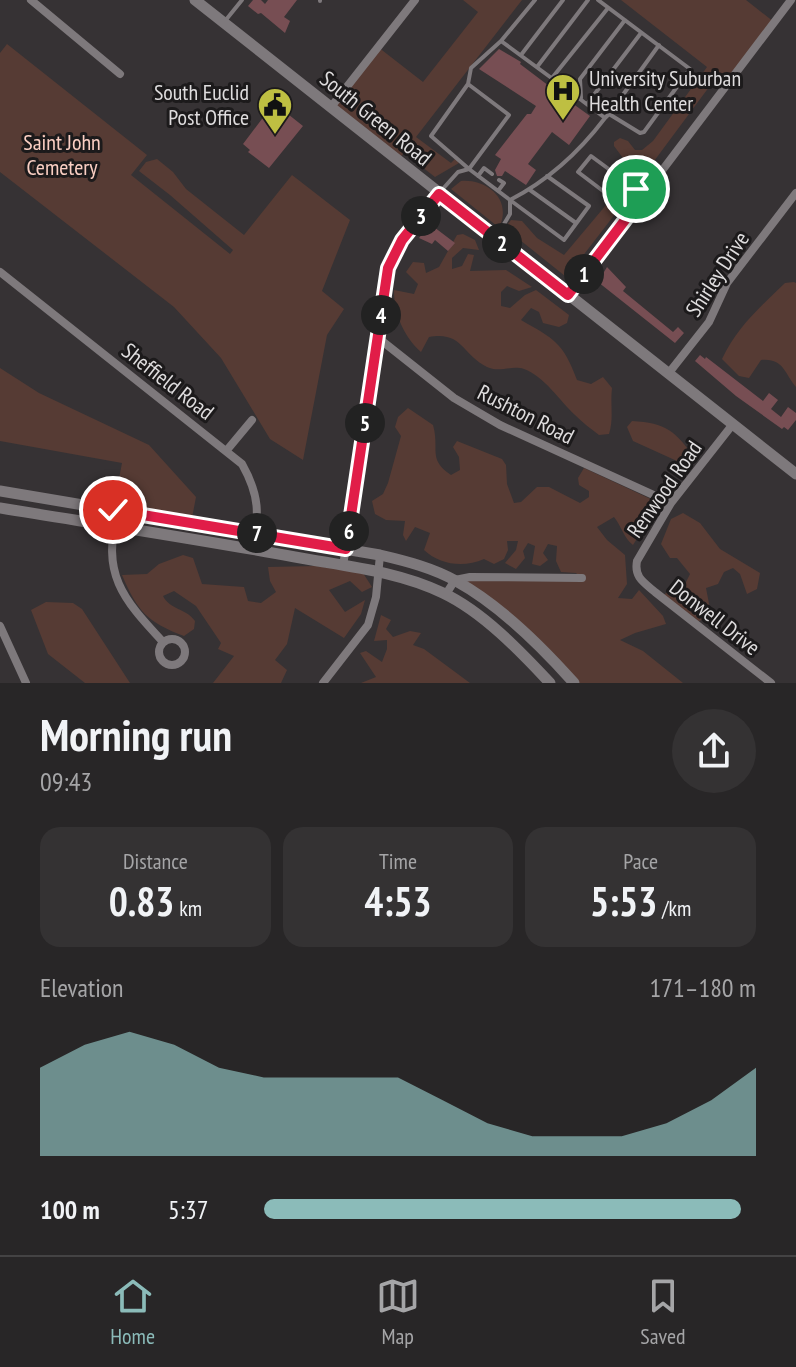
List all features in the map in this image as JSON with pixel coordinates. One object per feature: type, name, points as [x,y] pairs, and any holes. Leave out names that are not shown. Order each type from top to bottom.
[{"type":"street","points":[[31,0],[120,74]]},
{"type":"street","name":"South Green Road","points":[[195,0],[796,474]]},
{"type":"street","points":[[331,107],[415,0]]},
{"type":"street","points":[[568,295],[791,0]]},
{"type":"street","name":"Shirley Drive","points":[[668,374],[709,322],[727,283],[796,193]]},
{"type":"street","points":[[343,566],[388,268],[402,240],[439,194]]},
{"type":"street","name":"Sheffield Road","points":[[0,272],[242,464],[254,485],[259,513],[253,549]]},
{"type":"street","name":"Rushton Road","points":[[377,337],[454,398],[500,425],[671,503]]},
{"type":"street","points":[[227,450],[252,420]]},
{"type":"street","name":"Renwood Road","points":[[638,578],[635,571],[637,561],[671,503],[733,424]]},
{"type":"street","points":[[550,683],[489,625],[446,594],[419,583],[378,572],[253,549],[0,509],[2,491],[256,533],[412,563],[455,580],[501,614],[574,683]]},
{"type":"street","points":[[118,511],[111,555],[119,586],[134,610],[163,642]]},
{"type":"street","points":[[323,683],[368,625],[376,597],[380,555]]},
{"type":"street","points":[[455,580],[479,577],[582,578]]},
{"type":"street","name":"Donwell Drive","points":[[638,578],[771,683]]},
{"type":"street","points":[[446,594],[455,580]]},
{"type":"street","points":[[0,626],[26,683]]},
{"type":"lane","points":[[224,23],[242,0]]},
{"type":"lane","points":[[535,0],[501,41],[471,68],[468,84],[431,136],[469,169],[564,240],[589,206],[547,176]]},
{"type":"lane","points":[[521,55],[563,0]]},
{"type":"lane","points":[[537,67],[588,0]]},
{"type":"lane","points":[[572,93],[640,133],[644,132],[690,69],[598,0]]},
{"type":"lane","points":[[552,78],[608,7]]},
{"type":"lane","points":[[582,100],[580,79],[625,20]]},
{"type":"lane","points":[[587,104],[642,32]]},
{"type":"lane","points":[[501,41],[561,85]]},
{"type":"lane","points":[[510,200],[530,190],[588,140],[659,45]]},
{"type":"lane","points":[[439,194],[458,172],[469,169],[509,115],[468,84]]},
{"type":"lane","points":[[620,177],[607,194],[578,172],[591,156],[620,177],[644,195]]},
{"type":"lane","points":[[478,176],[484,168],[492,174]]},
{"type":"lane","points":[[498,191],[504,183],[499,180]]},
{"type":"lane","points":[[530,190],[576,223]]},
{"type":"lane","points":[[496,238],[510,214],[510,200]]},
{"type":"green space","points":[[463,0],[522,0],[416,137],[451,163],[455,159],[459,163],[435,177],[404,153],[398,160],[331,107],[378,47],[423,82],[478,12]]},
{"type":"green space","points":[[621,0],[746,0],[774,22],[728,83],[719,76],[715,79],[643,176],[638,178],[614,142],[620,138],[628,141],[635,150],[642,150],[653,141],[707,67]]},
{"type":"green space","name":"Saint John Cemetery","points":[[7,44],[147,155],[131,175],[230,254],[233,250],[139,171],[146,162],[157,159],[173,172],[186,189],[244,235],[292,175],[350,220],[322,291],[344,309],[327,335],[303,460],[270,439],[221,358],[174,307],[0,172],[0,53]]},
{"type":"green space","points":[[461,181],[479,183],[499,198],[503,214],[501,223],[497,226],[451,189]]},
{"type":"green space","points":[[622,186],[629,196],[565,276],[505,228],[511,220],[522,221],[537,238],[564,255]]},
{"type":"green space","points":[[463,234],[475,240],[479,250],[463,248],[452,258],[452,269],[462,266],[468,254],[474,255],[470,271],[506,270],[532,287],[519,291],[507,286],[501,292],[501,306],[510,308],[536,290],[569,315],[567,323],[559,327],[543,323],[539,312],[531,308],[521,320],[562,349],[577,380],[591,384],[603,377],[612,388],[609,434],[599,435],[590,428],[531,372],[519,368],[487,367],[449,337],[429,337],[421,352],[410,339],[398,316],[394,290],[414,294],[418,284],[406,272],[413,262],[424,263],[426,273],[439,267],[457,235]]},
{"type":"green space","points":[[794,282],[796,387],[779,364],[769,360],[761,360],[749,378],[739,376],[722,359],[728,348],[767,300],[785,283]]},
{"type":"green space","points":[[0,368],[39,393],[149,445],[196,497],[191,523],[113,510],[122,463],[0,441]]},
{"type":"green space","points":[[408,408],[433,425],[439,464],[451,475],[460,470],[459,457],[453,447],[457,441],[502,459],[514,503],[521,502],[537,487],[549,487],[580,503],[589,497],[589,491],[579,485],[578,478],[584,468],[655,501],[651,516],[633,545],[614,517],[597,527],[625,555],[627,584],[618,598],[632,599],[639,590],[663,616],[666,624],[620,640],[643,651],[683,683],[574,683],[558,665],[455,580],[580,577],[576,573],[561,572],[556,561],[557,546],[548,544],[543,553],[548,560],[540,566],[532,564],[535,546],[528,543],[523,551],[525,558],[516,569],[505,563],[516,550],[518,541],[507,541],[508,550],[504,559],[494,564],[484,559],[468,564],[452,564],[424,550],[430,533],[415,527],[406,541],[403,535],[405,521],[386,520],[375,514],[372,501],[383,494],[388,483],[401,436],[395,427],[398,417]]},
{"type":"green space","points":[[632,421],[669,430],[695,459],[688,466],[633,441],[627,427]]},
{"type":"green space","points":[[683,513],[700,523],[720,549],[760,573],[757,589],[747,594],[740,574],[733,568],[724,572],[718,584],[706,588],[711,614],[698,622],[664,595],[674,585],[685,584],[690,574],[677,558],[670,558],[661,544],[671,519]]},
{"type":"green space","points":[[183,555],[193,558],[202,584],[244,587],[248,601],[261,603],[276,592],[268,567],[317,566],[363,573],[372,587],[362,592],[350,581],[329,590],[345,612],[365,600],[361,614],[344,638],[295,608],[287,644],[275,660],[287,670],[281,683],[213,683],[234,656],[218,649],[221,643],[196,606],[174,591],[163,596],[169,604],[195,621],[194,629],[184,636],[171,631],[145,614],[122,575],[147,574],[159,564]]},
{"type":"green space","points":[[46,602],[73,603],[82,609],[130,683],[85,683],[48,654],[31,610]]},
{"type":"green space","points":[[381,615],[391,620],[386,629],[393,637],[410,631],[421,633],[413,645],[424,649],[470,683],[361,683],[376,677],[360,653],[366,651],[382,662],[387,649],[387,640],[374,641]]},
{"type":"building","points":[[253,0],[261,0],[265,4],[268,0],[297,0],[284,17],[290,21],[285,33],[248,6]]},
{"type":"building","points":[[499,49],[521,62],[557,92],[564,89],[567,79],[575,85],[565,98],[590,116],[569,145],[552,132],[528,164],[536,170],[526,185],[505,171],[502,176],[497,176],[495,170],[501,159],[495,155],[536,106],[479,69]]},
{"type":"building","points":[[274,103],[303,126],[269,168],[248,152],[250,150],[243,144]]},
{"type":"building","points":[[430,224],[455,243],[448,251],[435,240],[432,244],[419,238]]},
{"type":"building","points":[[607,267],[626,287],[623,291],[673,332],[678,327],[684,333],[675,343],[598,282]]},
{"type":"building","points":[[700,355],[763,401],[769,393],[778,400],[771,409],[781,417],[788,407],[796,413],[796,420],[788,430],[782,429],[695,361]]},
{"type":"place","name":"University Suburban Health Center","points":[[563,122]]},
{"type":"place","name":"South Euclid Post Office","points":[[275,136]]},
{"type":"route","points":[[113,510],[346,549],[388,268],[402,240],[439,194],[568,295],[644,195],[636,189]]}]
